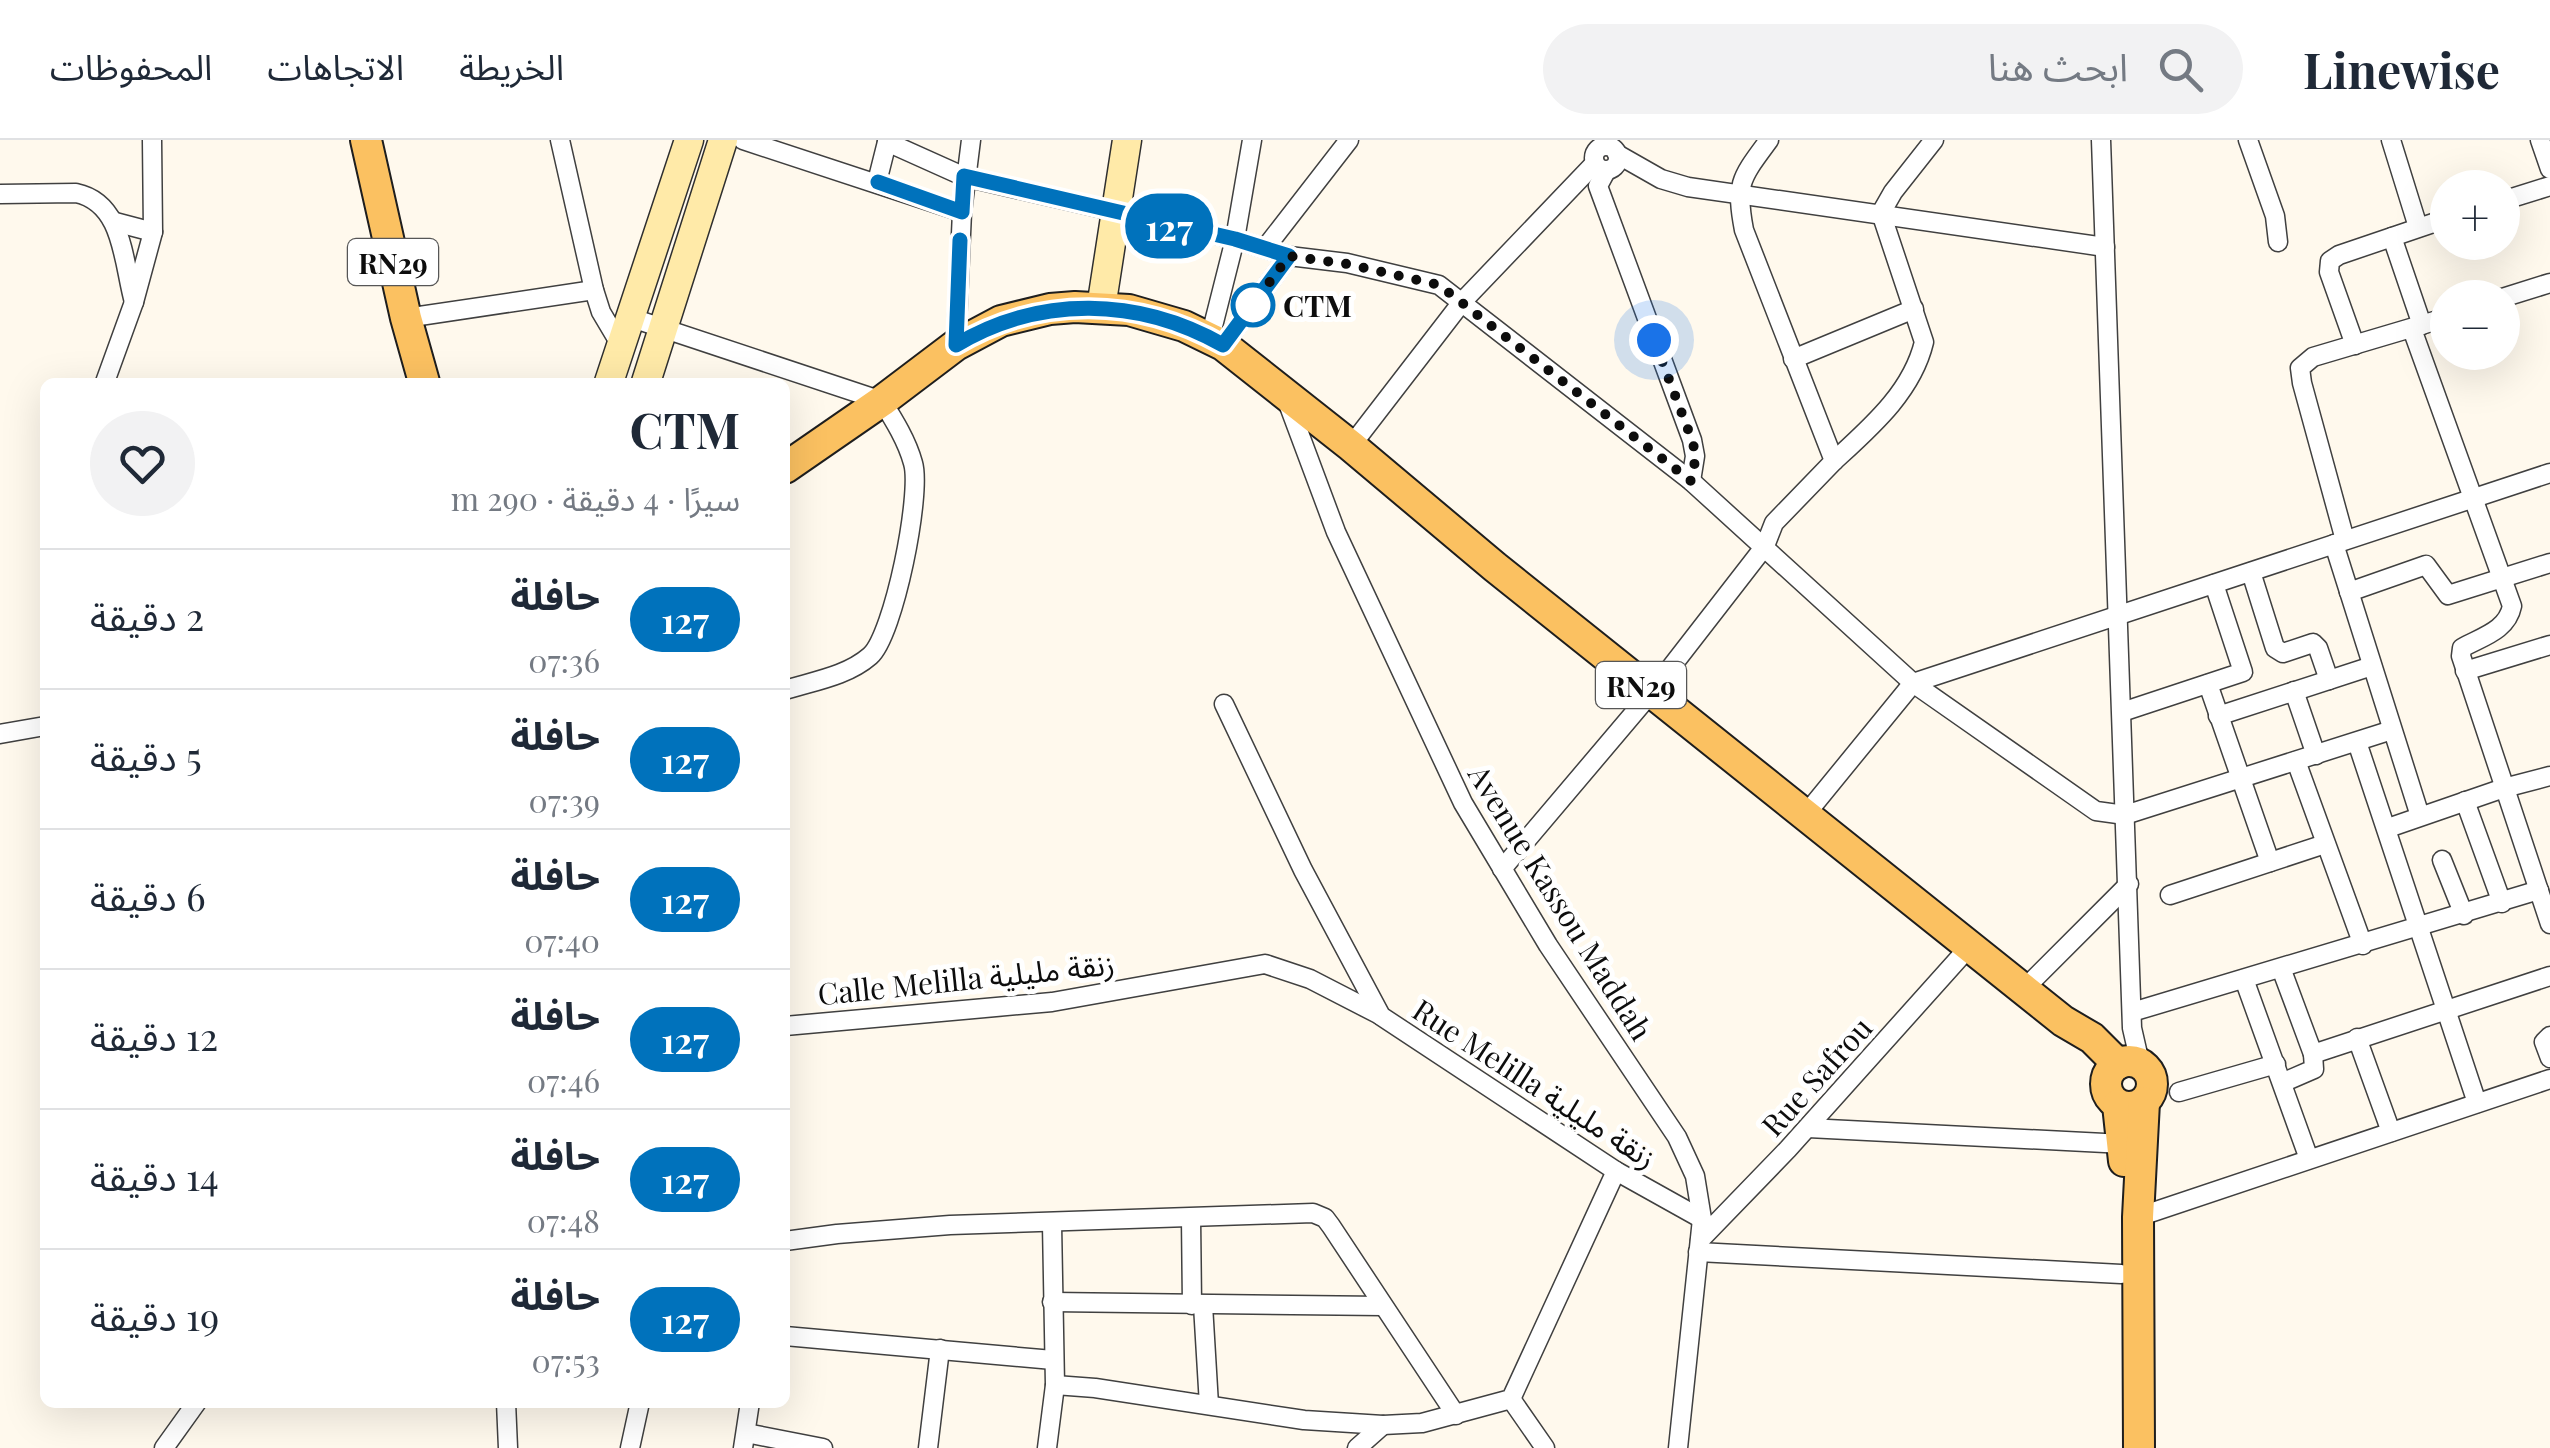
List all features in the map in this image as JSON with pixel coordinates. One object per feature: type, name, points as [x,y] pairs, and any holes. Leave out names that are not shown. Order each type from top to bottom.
[{"type":"main road","name":"RN29","points":[[366,140],[423,378]]},
{"type":"main road","name":"RN29","points":[[790,465],[956,345],[989,326],[1025,314],[1075,307],[1157,316],[1216,341],[1352,446],[1651,693],[2063,1020],[2092,1038],[2125,1080]]},
{"type":"main road","points":[[2120,1448],[2124,1409],[2125,1080]]},
{"type":"main road","points":[[2125,1080],[2138,1217],[2139,1448]]},
{"type":"street","points":[[106,378],[134,302],[153,232],[152,140]]},
{"type":"street","points":[[560,140],[594,290],[601,312],[620,344]]},
{"type":"street","points":[[609,378],[688,140]]},
{"type":"street","points":[[647,378],[723,140]]},
{"type":"street","points":[[743,140],[962,212]]},
{"type":"street","points":[[956,345],[964,176],[971,140]]},
{"type":"street","points":[[1100,308],[1127,140]]},
{"type":"street","points":[[1216,341],[1252,140]]},
{"type":"street","points":[[1266,247],[1350,140]]},
{"type":"street","points":[[1769,140],[1737,193],[1744,230],[1834,461]]},
{"type":"street","points":[[1502,869],[1651,693],[1765,546],[1774,523],[1879,417],[1913,376],[1924,342],[1884,232],[1881,213],[1934,140]]},
{"type":"street","points":[[2101,140],[2129,884],[2132,1020],[2125,1080]]},
{"type":"street","points":[[2248,140],[2275,216],[2278,242]]},
{"type":"street","points":[[2390,140],[2418,228]]},
{"type":"street","points":[[2540,140],[2550,169]]},
{"type":"street","points":[[878,182],[887,141],[964,176],[1235,239],[1289,256],[1439,285],[1691,481],[1913,683],[2087,806],[2104,814],[2125,815],[2392,730]]},
{"type":"street","points":[[1603,155],[1674,183],[2104,247]]},
{"type":"street","points":[[1352,446],[1462,302],[1603,155]]},
{"type":"street","points":[[1603,155],[1598,186],[1692,440],[1696,456],[1691,481]]},
{"type":"street","points":[[2520,195],[2550,186]]},
{"type":"street","points":[[0,194],[57,192],[88,196],[116,222],[153,232]]},
{"type":"street","points":[[116,222],[134,302]]},
{"type":"street","points":[[2355,345],[2329,272],[2330,261],[2430,224]]},
{"type":"street","points":[[2392,237],[2417,327],[2512,613],[2490,635],[2462,648],[2465,671],[2550,924]]},
{"type":"street","points":[[1216,341],[1289,256]]},
{"type":"street","points":[[2520,292],[2550,283]]},
{"type":"street","points":[[406,318],[594,290]]},
{"type":"street","points":[[1793,359],[1914,309]]},
{"type":"street","points":[[629,317],[882,401],[914,465],[915,502],[885,631],[872,654],[846,671],[790,688]]},
{"type":"street","points":[[2420,816],[2349,592],[2300,368],[2313,356],[2430,322]]},
{"type":"street","name":"Avenue Kassou Maddah","points":[[1286,398],[1325,504],[1373,614],[1463,803],[1548,945],[1677,1137],[1696,1176],[1702,1219],[1678,1448]]},
{"type":"street","points":[[1806,814],[1913,683],[2550,473]]},
{"type":"street","points":[[2349,592],[2426,564],[2444,594],[2550,564]]},
{"type":"street","points":[[2251,572],[2276,648],[2283,653],[2313,643],[2329,680]]},
{"type":"street","points":[[2214,584],[2255,704]]},
{"type":"street","points":[[2465,671],[2550,645]]},
{"type":"street","points":[[2218,716],[2372,666]]},
{"type":"street","points":[[2122,712],[2243,672]]},
{"type":"street","points":[[2208,684],[2270,862]]},
{"type":"street","points":[[2294,691],[2316,755]]},
{"type":"street","name":"Rue Melilla زنقة مليلية","points":[[1224,704],[1303,870],[1381,1016],[1616,1171],[1702,1219]]},
{"type":"street","points":[[0,734],[40,727]]},
{"type":"street","points":[[2357,742],[2477,1103]]},
{"type":"street","points":[[2296,761],[2363,945]]},
{"type":"street","points":[[2388,828],[2550,776]]},
{"type":"street","points":[[2465,801],[2502,903]]},
{"type":"street","points":[[2170,895],[2326,844]]},
{"type":"street","points":[[2442,860],[2464,915]]},
{"type":"street","points":[[2024,989],[2129,884]]},
{"type":"street","points":[[2132,1020],[2244,979],[2539,890]]},
{"type":"street","name":"Rue Safrou","points":[[1699,1246],[1970,946]]},
{"type":"street","name":"Calle Melilla زنقة مليلية","points":[[790,1026],[1052,1002],[1265,964],[1310,979],[1381,1016]]},
{"type":"street","points":[[2282,968],[2314,1070],[2284,1082]]},
{"type":"street","points":[[2312,1054],[2550,976]]},
{"type":"street","points":[[2244,979],[2309,1159]]},
{"type":"street","points":[[2550,1036],[2544,1042],[2550,1058]]},
{"type":"street","points":[[2357,1038],[2391,1132]]},
{"type":"street","points":[[2179,1092],[2276,1064]]},
{"type":"street","points":[[2138,1217],[2550,1079]]},
{"type":"street","points":[[1808,1128],[2124,1144]]},
{"type":"street","points":[[1511,1400],[1616,1171]]},
{"type":"street","points":[[790,1242],[950,1226],[1321,1215],[1456,1415]]},
{"type":"street","points":[[1190,1218],[1209,1405]]},
{"type":"street","points":[[1047,1448],[1055,1385],[1052,1224]]},
{"type":"street","points":[[1699,1246],[2122,1274]]},
{"type":"street","points":[[1052,1302],[1383,1306]]},
{"type":"street","points":[[790,1336],[1053,1360]]},
{"type":"street","points":[[928,1448],[940,1350]]},
{"type":"street","points":[[1055,1385],[1304,1420],[1383,1425],[1422,1423],[1511,1400]]},
{"type":"street","points":[[1511,1400],[1545,1448]]},
{"type":"street","points":[[164,1448],[194,1408]]},
{"type":"street","points":[[506,1408],[508,1448]]},
{"type":"street","points":[[630,1448],[639,1408]]},
{"type":"street","points":[[749,1408],[744,1440],[823,1448]]},
{"type":"street","points":[[1357,1448],[1383,1425]]},
{"type":"bus line","name":"127","points":[[878,182],[962,212],[964,176],[1235,239],[1289,256],[1223,345],[1157,316],[1075,307],[1025,314],[956,345],[960,240]]},
{"type":"place","name":"CTM","points":[[1253,305]]},
{"type":"route","points":[[1253,305],[1245,315],[1289,256],[1347,264],[1439,285],[1691,481],[1696,456],[1692,440],[1654,340]]}]
